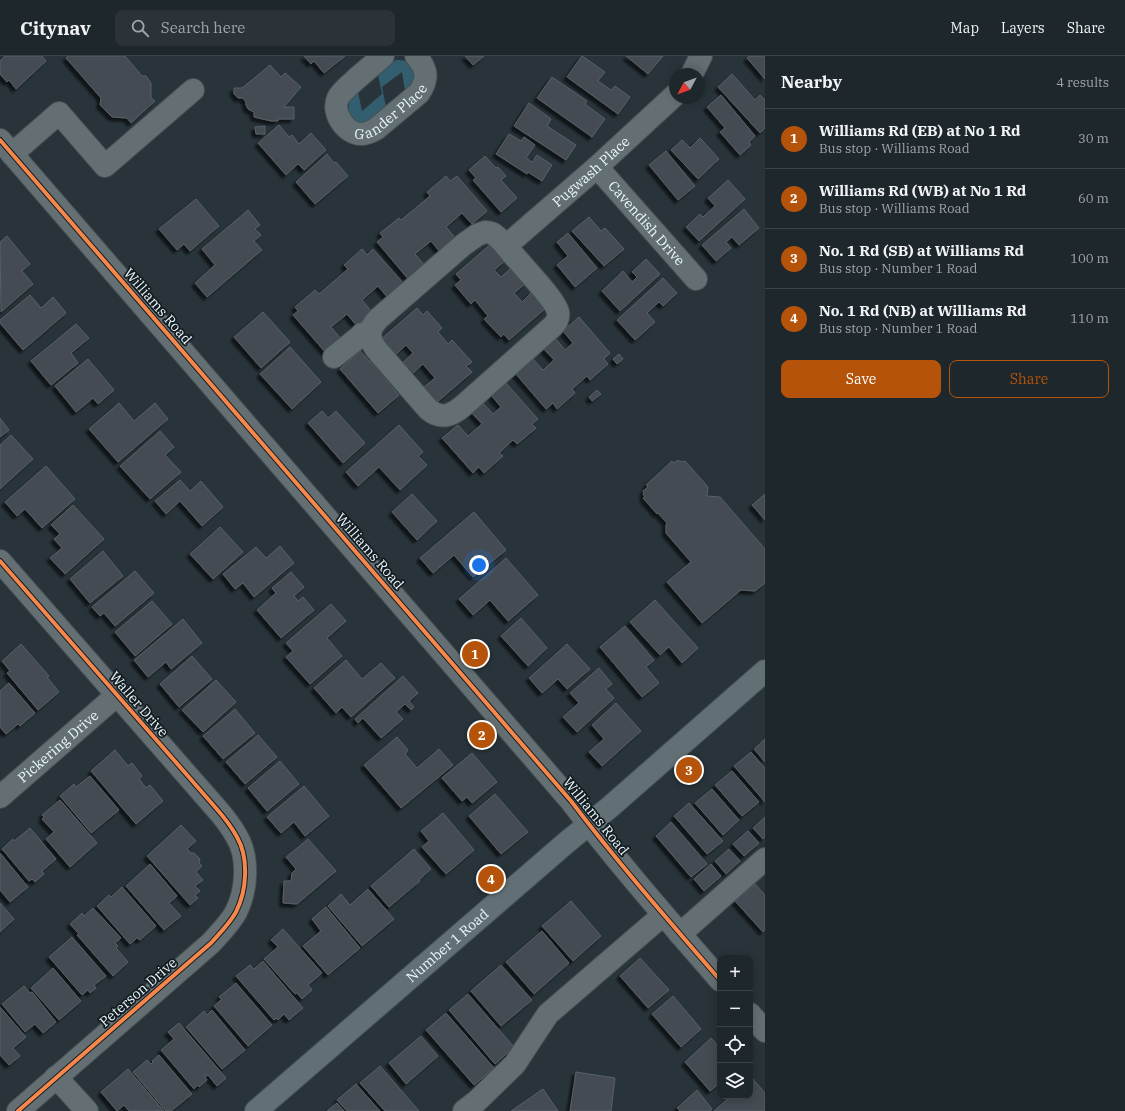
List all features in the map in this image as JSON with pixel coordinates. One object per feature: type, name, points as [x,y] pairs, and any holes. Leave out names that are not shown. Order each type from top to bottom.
[{"type":"main road","name":"Number 1 Road","points":[[256,1111],[765,671]]},
{"type":"street","name":"Gander Place","points":[[383,56],[345,89],[338,98],[336,105],[340,121],[352,131],[360,134],[369,133],[376,129],[419,93],[424,86],[426,79],[423,65],[416,56]]},
{"type":"street","points":[[695,68],[701,56]]},
{"type":"street","points":[[6,147],[59,113],[105,166],[193,90]]},
{"type":"street","name":"Pugwash Place","points":[[506,246],[597,167],[669,101]]},
{"type":"street","name":"Williams Road","points":[[6,147],[571,801],[588,824],[717,977]]},
{"type":"street","name":"Cavendish Drive","points":[[597,167],[696,279]]},
{"type":"street","points":[[489,232],[496,235],[506,246],[550,298],[559,314],[558,318],[553,326],[457,411],[447,415],[433,412],[428,409],[376,349],[371,340],[371,328],[378,319],[469,240],[481,233],[489,232]]},
{"type":"street","points":[[334,357],[362,334],[370,334]]},
{"type":"street","name":"Waller Drive","points":[[0,561],[215,807],[237,838],[242,850],[245,871]]},
{"type":"street","name":"Pickering Drive","points":[[0,797],[117,695]]},
{"type":"street","points":[[680,934],[765,860]]},
{"type":"street","name":"Peterson Drive","points":[[18,1111],[211,943],[223,930],[236,911],[243,888],[245,871]]},
{"type":"street","points":[[464,1111],[477,1101],[515,1064],[548,1014],[664,915]]},
{"type":"street","points":[[753,1017],[765,1031]]},
{"type":"street","points":[[56,1077],[87,1111]]},
{"type":"shaded area","points":[[402,60],[413,67],[415,71],[415,79],[413,84],[405,91],[402,72],[382,87],[386,107],[376,117],[363,123],[359,123],[353,119],[350,116],[348,108],[351,98],[358,92],[362,111],[382,94],[378,75],[392,62]]},
{"type":"building","points":[[5,56],[42,56],[46,61],[16,89],[9,80],[7,82],[0,74],[0,61]]},
{"type":"building","points":[[68,56],[125,56],[142,76],[146,76],[151,83],[151,98],[155,101],[131,123],[127,118],[112,117],[100,105],[101,98],[66,58]]},
{"type":"building","points":[[304,56],[345,56],[324,73],[314,61],[311,64]]},
{"type":"building","points":[[465,56],[484,56],[473,65]]},
{"type":"building","points":[[582,56],[605,72],[598,81],[611,90],[615,86],[630,97],[618,114],[567,77]]},
{"type":"building","points":[[626,56],[663,56],[648,74]]},
{"type":"building","points":[[749,56],[765,56],[765,79],[747,58]]},
{"type":"building","points":[[270,65],[281,77],[285,73],[301,87],[284,107],[294,107],[294,119],[278,119],[278,121],[271,121],[254,117],[254,112],[248,109],[243,98],[238,98],[234,94],[234,88],[242,88]]},
{"type":"building","points":[[732,74],[755,100],[760,95],[765,100],[765,128],[760,133],[718,87]]},
{"type":"building","points":[[552,77],[587,101],[585,104],[605,119],[592,137],[537,98]]},
{"type":"building","points":[[721,95],[755,136],[749,142],[751,145],[740,155],[720,132],[725,128],[707,107]]},
{"type":"building","points":[[529,103],[551,119],[547,126],[576,145],[566,160],[514,126]]},
{"type":"building","points":[[279,125],[289,137],[292,135],[299,144],[311,133],[326,150],[304,170],[298,164],[286,175],[258,143]]},
{"type":"building","points":[[265,126],[265,134],[256,134],[255,127]]},
{"type":"building","points":[[509,134],[521,141],[524,137],[535,145],[526,158],[532,162],[537,155],[552,165],[542,181],[528,172],[527,174],[496,154]]},
{"type":"building","points":[[700,138],[719,159],[698,179],[671,150],[682,140],[690,148]]},
{"type":"building","points":[[666,151],[695,186],[678,200],[649,165]]},
{"type":"building","points":[[327,154],[348,176],[315,204],[296,182]]},
{"type":"building","points":[[485,156],[506,176],[501,180],[517,198],[501,212],[473,180],[476,178],[469,170]]},
{"type":"building","points":[[446,176],[450,181],[457,176],[487,211],[472,224],[462,213],[446,227],[456,239],[440,252],[431,241],[415,254],[425,266],[409,280],[377,242],[383,237],[380,233],[399,218],[401,220],[430,196],[427,192]]},
{"type":"building","points":[[728,180],[745,199],[699,241],[686,227],[700,214],[703,217],[715,206],[708,198]]},
{"type":"building","points":[[196,199],[219,226],[190,251],[184,244],[177,250],[159,229]]},
{"type":"building","points":[[744,209],[759,228],[739,245],[732,237],[726,242],[731,248],[716,261],[702,245]]},
{"type":"building","points":[[248,210],[260,225],[255,229],[261,235],[254,241],[262,250],[207,297],[195,283],[215,265],[202,249]]},
{"type":"building","points":[[589,217],[601,231],[605,228],[624,249],[604,266],[572,231]]},
{"type":"building","points":[[568,233],[597,268],[575,287],[557,265],[568,256],[557,242]]},
{"type":"building","points":[[7,236],[30,264],[22,271],[33,284],[1,312],[0,242]]},
{"type":"building","points":[[492,243],[506,260],[494,270],[501,277],[512,267],[526,283],[514,293],[522,302],[533,291],[547,307],[509,340],[504,334],[501,337],[484,319],[488,316],[475,300],[471,304],[455,285],[461,280],[456,274]]},
{"type":"building","points":[[362,249],[367,255],[373,249],[404,284],[388,298],[378,286],[362,300],[372,312],[357,326],[347,314],[331,327],[341,339],[326,353],[293,315],[298,311],[295,307],[315,290],[319,294],[348,269],[344,265]]},
{"type":"building","points":[[646,259],[660,274],[620,311],[602,291],[623,271],[632,282],[637,277],[632,272]]},
{"type":"building","points":[[663,278],[677,293],[663,306],[659,302],[647,313],[655,322],[635,340],[617,320]]},
{"type":"building","points":[[30,295],[41,308],[53,297],[66,313],[23,350],[0,323],[0,320]]},
{"type":"building","points":[[417,308],[423,315],[427,311],[442,328],[438,332],[448,344],[452,340],[472,362],[466,366],[472,372],[436,403],[423,388],[435,378],[423,364],[411,375],[401,364],[413,353],[406,345],[394,356],[380,340]]},
{"type":"building","points":[[263,312],[290,342],[261,368],[234,337]]},
{"type":"building","points":[[579,317],[610,353],[604,359],[608,364],[590,380],[587,376],[572,389],[575,393],[557,409],[553,403],[546,409],[515,373],[532,358],[543,370],[554,360],[543,348],[555,338],[565,350],[573,343],[563,331]]},
{"type":"building","points":[[76,324],[89,338],[71,353],[78,363],[51,385],[31,361]]},
{"type":"building","points":[[290,347],[321,382],[292,409],[260,374]]},
{"type":"building","points":[[360,351],[370,362],[373,360],[389,378],[386,380],[399,395],[378,413],[340,369]]},
{"type":"building","points":[[619,354],[623,359],[617,364],[613,359]]},
{"type":"building","points":[[88,359],[114,390],[98,404],[93,398],[76,412],[55,386]]},
{"type":"building","points":[[505,382],[538,419],[532,424],[536,428],[517,444],[513,440],[499,453],[503,456],[484,473],[479,467],[473,473],[442,438],[458,425],[468,436],[482,424],[471,412],[482,402],[493,414],[501,407],[491,395]]},
{"type":"building","points":[[597,390],[601,394],[592,401],[589,397]]},
{"type":"building","points":[[119,403],[134,421],[155,403],[168,419],[118,462],[89,429]]},
{"type":"building","points":[[322,411],[328,418],[336,411],[365,443],[343,463],[308,423]]},
{"type":"building","points":[[0,418],[9,430],[0,437]]},
{"type":"building","points":[[399,425],[423,452],[418,456],[427,465],[400,490],[379,467],[358,486],[346,472]]},
{"type":"building","points":[[160,431],[174,447],[165,455],[181,472],[150,499],[120,466]]},
{"type":"building","points":[[11,435],[33,459],[0,489],[0,445]]},
{"type":"building","points":[[678,460],[680,462],[685,461],[708,487],[707,496],[720,497],[765,549],[765,583],[755,591],[741,590],[702,623],[667,582],[691,562],[666,533],[667,523],[643,498],[645,497],[643,491],[648,487],[646,485],[672,461],[674,463]]},
{"type":"building","points":[[46,466],[75,499],[42,528],[25,509],[17,516],[5,502]]},
{"type":"building","points":[[180,480],[190,491],[201,481],[223,507],[202,526],[180,501],[166,514],[155,501]]},
{"type":"building","points":[[412,494],[437,521],[417,540],[392,512]]},
{"type":"building","points":[[765,494],[765,520],[752,505]]},
{"type":"building","points":[[73,505],[104,539],[65,574],[50,558],[62,548],[54,539],[60,534],[51,525]]},
{"type":"building","points":[[474,512],[506,550],[473,577],[454,555],[433,573],[420,558]]},
{"type":"building","points":[[220,527],[243,552],[213,579],[190,554]]},
{"type":"building","points":[[280,546],[294,563],[254,597],[243,583],[235,589],[223,574],[256,547],[266,558]]},
{"type":"building","points":[[103,551],[123,576],[90,603],[70,579]]},
{"type":"building","points":[[506,558],[538,595],[508,621],[490,600],[473,615],[459,599]]},
{"type":"building","points":[[135,571],[154,593],[115,626],[104,613],[100,616],[92,607]]},
{"type":"building","points":[[291,572],[304,587],[294,596],[298,601],[303,597],[314,610],[281,638],[257,610],[276,593],[272,588]]},
{"type":"building","points":[[655,600],[698,648],[682,663],[669,647],[660,655],[630,622]]},
{"type":"building","points":[[152,601],[172,624],[135,656],[115,632]]},
{"type":"building","points":[[331,604],[346,621],[327,638],[342,656],[310,684],[286,657],[293,651],[286,643]]},
{"type":"building","points":[[521,618],[547,648],[528,666],[501,636]]},
{"type":"building","points":[[183,619],[202,643],[171,669],[166,662],[148,677],[134,660]]},
{"type":"building","points":[[625,626],[654,660],[646,667],[659,683],[642,697],[600,647]]},
{"type":"building","points":[[21,644],[49,676],[47,677],[59,692],[38,710],[7,673],[10,671],[2,661]]},
{"type":"building","points":[[567,644],[590,669],[567,689],[558,679],[542,693],[529,678]]},
{"type":"building","points":[[192,656],[212,679],[179,707],[160,684]]},
{"type":"building","points":[[346,660],[362,679],[381,663],[395,678],[351,717],[342,707],[336,713],[314,688]]},
{"type":"building","points":[[599,668],[612,684],[606,689],[614,698],[577,732],[563,717],[579,703],[570,693]]},
{"type":"building","points":[[403,676],[418,693],[409,701],[414,707],[411,710],[405,704],[396,712],[403,719],[381,738],[363,718],[358,723],[355,719]]},
{"type":"building","points":[[216,680],[236,702],[203,732],[182,710]]},
{"type":"building","points":[[9,683],[35,713],[20,726],[18,724],[6,734],[0,727],[0,691]]},
{"type":"building","points":[[616,703],[641,731],[602,766],[589,752],[604,739],[592,725]]},
{"type":"building","points":[[235,709],[255,733],[223,759],[203,736]]},
{"type":"building","points":[[258,735],[277,757],[245,784],[226,762]]},
{"type":"building","points":[[397,737],[408,750],[405,754],[417,768],[439,749],[453,765],[401,808],[364,765]]},
{"type":"building","points":[[765,739],[765,762],[754,749]]},
{"type":"building","points":[[115,750],[128,766],[132,763],[142,776],[139,779],[146,788],[150,785],[163,801],[136,824],[91,771]]},
{"type":"building","points":[[751,752],[765,768],[765,802],[734,766]]},
{"type":"building","points":[[472,753],[497,782],[472,803],[467,797],[462,801],[442,778]]},
{"type":"building","points":[[280,761],[299,784],[267,811],[248,788]]},
{"type":"building","points":[[732,771],[759,802],[742,816],[715,785]]},
{"type":"building","points":[[90,776],[119,810],[91,833],[60,796],[74,784],[76,787]]},
{"type":"building","points":[[304,786],[329,816],[305,836],[294,822],[281,833],[267,817]]},
{"type":"building","points":[[712,789],[739,820],[723,835],[695,803]]},
{"type":"building","points":[[495,794],[528,832],[501,854],[469,816]]},
{"type":"building","points":[[60,800],[97,843],[70,867],[46,839],[54,832],[42,819],[44,817],[42,815]]},
{"type":"building","points":[[689,803],[723,841],[707,854],[674,816]]},
{"type":"building","points":[[443,813],[474,850],[446,874],[422,847],[429,841],[421,831]]},
{"type":"building","points":[[765,817],[765,837],[763,839],[753,828]]},
{"type":"building","points":[[671,822],[707,864],[691,877],[656,836]]},
{"type":"building","points":[[181,825],[196,841],[187,849],[200,859],[199,863],[202,866],[196,872],[203,880],[195,886],[200,891],[195,895],[198,898],[190,905],[147,856]]},
{"type":"building","points":[[30,828],[56,859],[42,871],[44,874],[35,882],[32,879],[29,881],[2,849],[13,839],[14,841]]},
{"type":"building","points":[[748,831],[759,843],[744,856],[733,844]]},
{"type":"building","points":[[308,839],[336,871],[297,904],[283,903],[284,881],[291,881],[292,873],[296,869],[286,857]]},
{"type":"building","points":[[414,849],[431,869],[419,880],[420,881],[389,907],[371,886]]},
{"type":"building","points":[[729,849],[740,861],[726,874],[715,861]]},
{"type":"building","points":[[0,853],[28,887],[10,902],[0,890]]},
{"type":"building","points":[[150,864],[177,896],[169,903],[181,916],[164,930],[126,886]]},
{"type":"building","points":[[711,864],[721,876],[704,891],[694,879]]},
{"type":"building","points":[[755,884],[765,895],[765,930],[763,932],[735,901]]},
{"type":"building","points":[[122,887],[156,926],[140,940],[137,938],[130,944],[97,906],[109,895],[111,897]]},
{"type":"building","points":[[368,889],[394,919],[362,946],[328,906],[341,894],[350,905]]},
{"type":"building","points":[[571,901],[601,936],[573,961],[542,926]]},
{"type":"building","points":[[0,903],[14,919],[0,932]]},
{"type":"building","points":[[326,907],[360,948],[328,975],[303,946],[321,931],[312,919]]},
{"type":"building","points":[[93,908],[121,938],[115,943],[118,946],[116,948],[128,962],[113,976],[77,935],[79,934],[70,924],[82,913],[84,916]]},
{"type":"building","points":[[283,929],[322,973],[308,985],[312,990],[302,999],[297,993],[295,994],[264,959],[278,947],[271,940]]},
{"type":"building","points":[[542,931],[569,963],[534,994],[506,962]]},
{"type":"building","points":[[72,937],[106,976],[94,985],[96,988],[90,993],[88,990],[82,995],[49,957]]},
{"type":"building","points":[[640,958],[669,990],[648,1008],[620,976]]},
{"type":"building","points":[[263,961],[303,1008],[289,1020],[284,1014],[278,1020],[277,1018],[274,1020],[236,976],[250,965],[254,969]]},
{"type":"building","points":[[501,965],[532,1000],[501,1026],[471,991]]},
{"type":"building","points":[[53,968],[81,1001],[59,1020],[31,988]]},
{"type":"building","points":[[236,983],[272,1025],[248,1046],[214,1006],[222,999],[219,997]]},
{"type":"building","points":[[24,986],[30,993],[32,992],[56,1022],[43,1033],[35,1024],[25,1032],[2,1004]]},
{"type":"building","points":[[468,994],[514,1047],[495,1064],[449,1010]]},
{"type":"building","points":[[673,996],[701,1029],[681,1047],[652,1014]]},
{"type":"building","points":[[0,1007],[26,1037],[13,1048],[20,1056],[9,1065],[0,1055]]},
{"type":"building","points":[[212,1010],[245,1050],[222,1069],[186,1027],[204,1011],[207,1015]]},
{"type":"building","points":[[446,1013],[494,1068],[474,1085],[426,1030]]},
{"type":"building","points":[[179,1023],[226,1078],[217,1086],[208,1075],[205,1077],[207,1080],[199,1087],[198,1085],[194,1089],[161,1050],[174,1039],[168,1032]]},
{"type":"building","points":[[421,1036],[438,1056],[406,1084],[389,1063]]},
{"type":"building","points":[[711,1038],[717,1045],[717,1085],[710,1091],[685,1062]]},
{"type":"building","points":[[159,1055],[192,1094],[171,1111],[166,1111],[133,1072],[147,1060],[151,1064],[153,1062],[152,1061]]},
{"type":"building","points":[[380,1066],[419,1111],[385,1111],[360,1083]]},
{"type":"building","points":[[128,1069],[164,1111],[129,1111],[124,1105],[117,1111],[101,1092]]},
{"type":"building","points":[[576,1072],[615,1078],[611,1111],[570,1111]]},
{"type":"building","points":[[753,1079],[765,1093],[765,1111],[714,1111],[728,1099],[753,1099]]},
{"type":"building","points":[[356,1084],[380,1111],[347,1111],[337,1100]]},
{"type":"building","points":[[543,1089],[558,1111],[511,1111]]},
{"type":"building","points":[[697,1090],[712,1109],[710,1111],[680,1111],[677,1108]]},
{"type":"building","points":[[337,1103],[344,1111],[327,1111]]},
{"type":"cycle path","points":[[0,140],[571,801],[625,869],[717,977]]},
{"type":"cycle path","points":[[0,561],[224,818],[235,833],[241,845],[245,864],[244,884],[240,903],[228,924],[211,943],[18,1111]]},
{"type":"place","name":"Williams Rd (EB) at No 1 Rd","points":[[475,654]]},
{"type":"place","name":"Williams Rd (WB) at No 1 Rd","points":[[482,735]]},
{"type":"place","name":"No. 1 Rd (SB) at Williams Rd","points":[[689,770]]},
{"type":"place","name":"No. 1 Rd (NB) at Williams Rd","points":[[491,879]]}]
